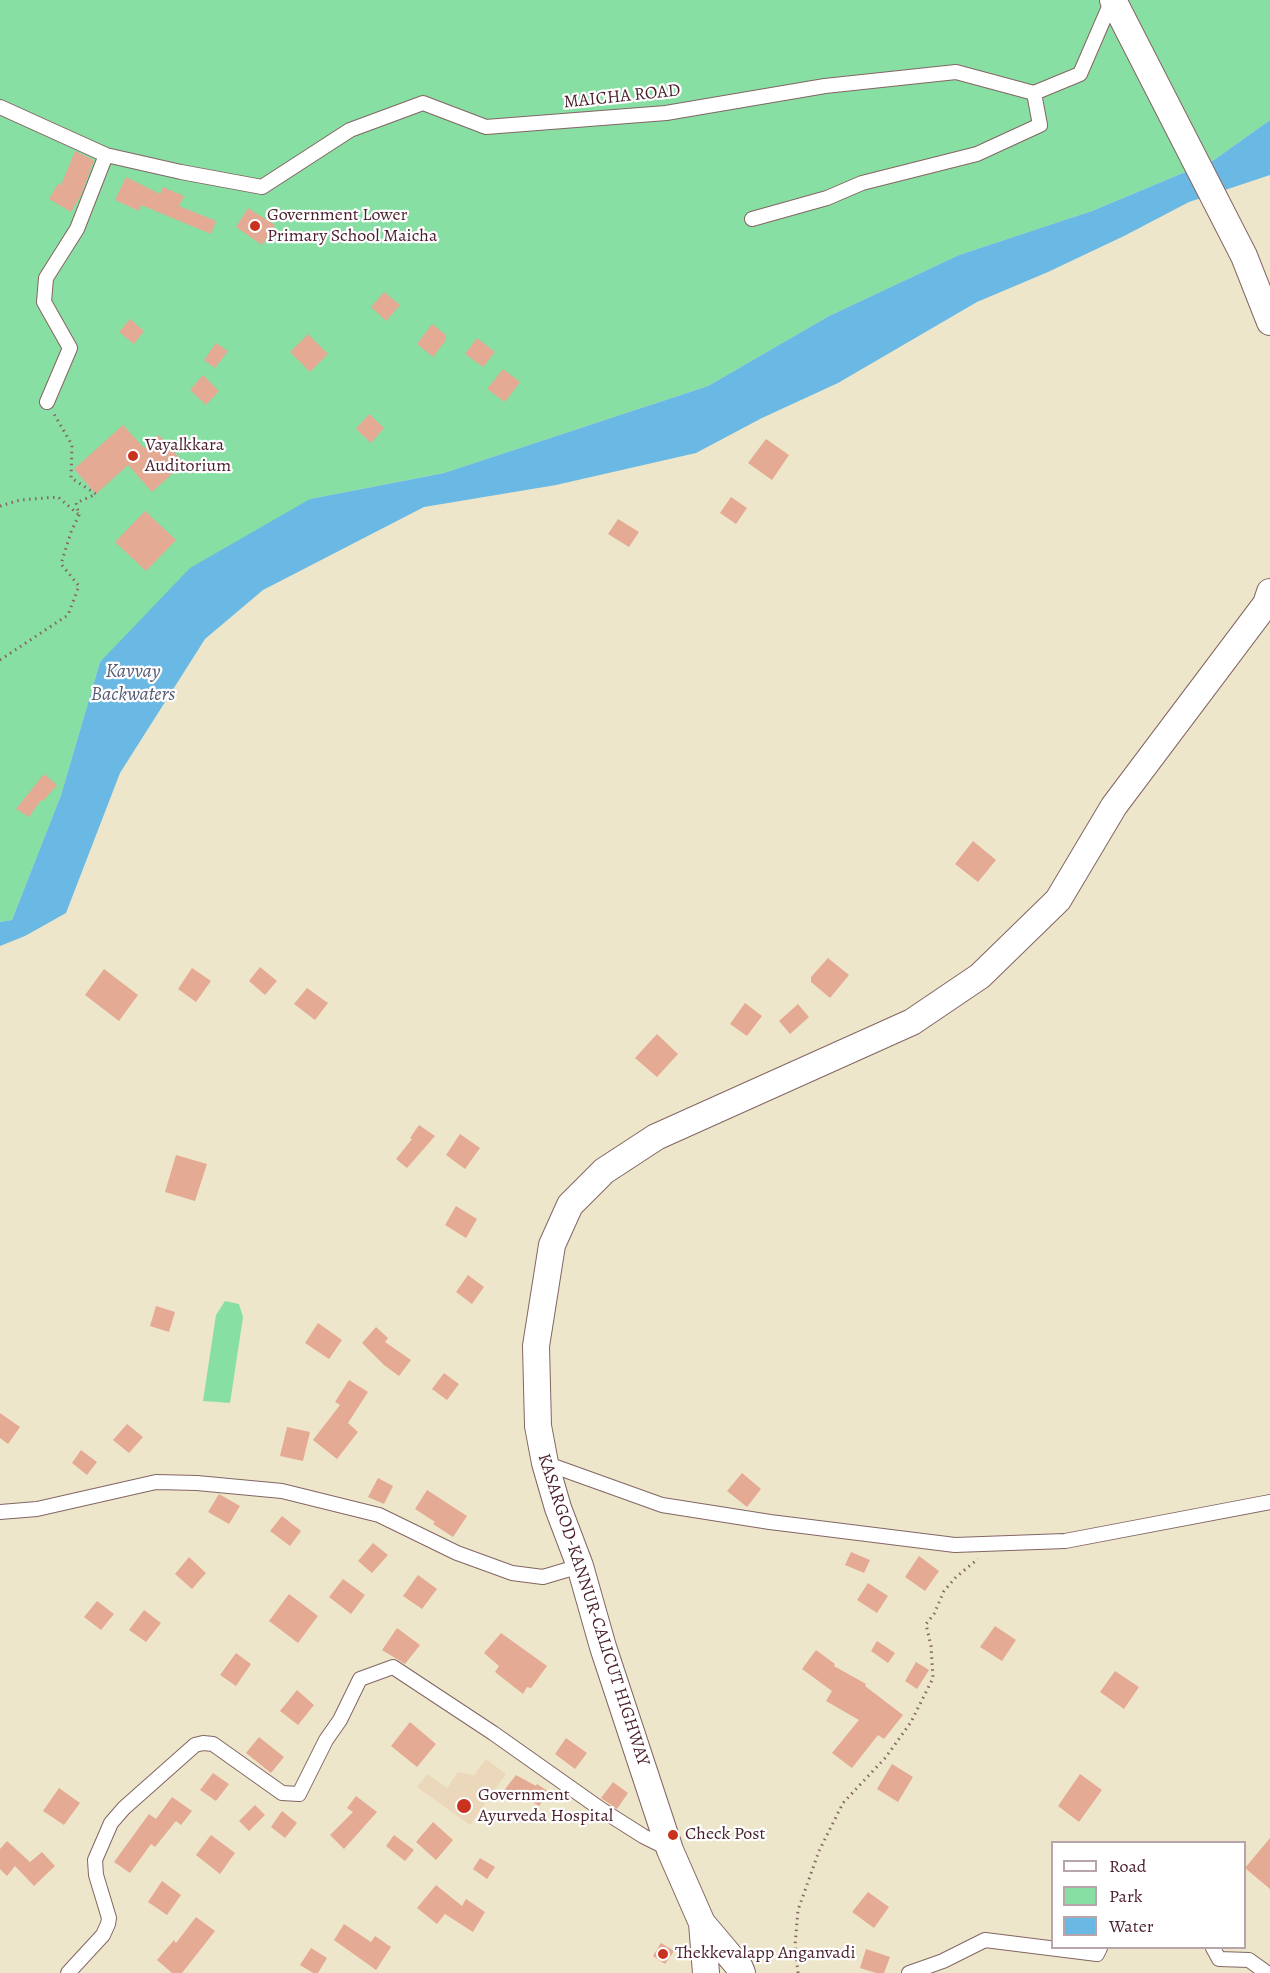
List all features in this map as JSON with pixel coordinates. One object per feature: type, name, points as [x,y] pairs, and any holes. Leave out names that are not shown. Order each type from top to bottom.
[{"type":"highway","points":[[1113,0],[1244,256],[1270,322]]},
{"type":"highway","name":"KASARGOD-KANNUR-CALICUT HIGHWAY","points":[[742,1973],[702,1923],[670,1850],[545,1463],[538,1426],[537,1346],[552,1245],[570,1205],[604,1171],[656,1137],[912,1022],[980,976],[1058,900],[1114,806],[1269,599]]},
{"type":"highway","name":"KASARGOD-KANNUR-CALICUT HIGHWAY","points":[[702,1923],[706,1973]]},
{"type":"street","points":[[752,219],[827,198],[862,183],[976,154],[1040,125],[1034,93],[1080,74],[1113,0]]},
{"type":"street","name":"MAICHA ROAD","points":[[0,107],[106,154],[181,172],[262,187],[350,130],[423,103],[486,127],[666,112],[825,86],[956,72],[1034,93]]},
{"type":"street","points":[[47,402],[70,348],[44,302],[46,278],[77,229],[106,154]]},
{"type":"street","points":[[545,1463],[662,1505],[771,1522],[955,1545],[1065,1541],[1270,1502]]},
{"type":"street","points":[[0,1512],[37,1509],[156,1482],[208,1484],[282,1491],[379,1515],[458,1552],[513,1573],[543,1577],[580,1566]]},
{"type":"street","points":[[68,1973],[103,1935],[108,1924],[109,1918],[96,1875],[95,1860],[111,1823],[124,1808],[195,1745],[203,1743],[213,1744],[282,1793],[299,1794],[360,1679],[393,1667],[494,1733],[602,1809],[643,1836],[670,1850]]},
{"type":"street","points":[[909,1973],[943,1961],[986,1940],[1051,1948]]},
{"type":"street","points":[[1057,1949],[1097,1954],[1099,1949]]},
{"type":"street","points":[[1214,1949],[1219,1959],[1249,1960],[1267,1973]]},
{"type":"path","points":[[0,660],[68,615],[79,586],[61,564],[70,532],[79,515],[76,503],[96,494],[71,478],[72,445],[47,402]]},
{"type":"path","points":[[0,506],[20,500],[58,497],[79,515]]},
{"type":"path","points":[[798,1973],[795,1946],[798,1910],[819,1851],[843,1803],[886,1757],[911,1722],[933,1678],[931,1646],[926,1624],[934,1614],[944,1591],[956,1577],[982,1556],[988,1544]]},
{"type":"shaded area","name":"Government Ayurveda Hospital","points":[[486,1759],[506,1774],[470,1825],[417,1787],[427,1774],[447,1788],[458,1772],[474,1775]]},
{"type":"green space","points":[[0,0],[1270,0],[1270,120],[1214,160],[1092,211],[959,255],[829,316],[708,386],[444,473],[310,499],[100,662],[61,795],[12,920],[0,922]]},
{"type":"green space","points":[[225,1301],[239,1304],[243,1317],[230,1403],[203,1401],[216,1315]]},
{"type":"water","name":"Kavvay Backwaters","points":[[1270,120],[1270,175],[1189,202],[1048,272],[977,302],[838,383],[762,418],[696,453],[556,485],[424,507],[263,590],[205,639],[120,773],[66,913],[25,936],[0,946],[0,922],[12,920],[61,795],[100,662],[190,568],[310,499],[444,473],[708,386],[829,316],[959,255],[1092,211],[1214,160]]},
{"type":"building","points":[[75,151],[94,160],[81,195],[71,212],[49,199],[58,184],[61,185]]},
{"type":"building","points":[[126,177],[160,194],[163,187],[184,196],[179,206],[216,221],[211,234],[141,205],[139,211],[115,200]]},
{"type":"building","name":"Government Lower Primary School Maicha","points":[[248,208],[275,225],[262,245],[236,227]]},
{"type":"building","points":[[384,292],[400,305],[386,321],[371,307]]},
{"type":"building","points":[[130,319],[144,331],[134,344],[119,332]]},
{"type":"building","points":[[432,324],[446,335],[446,340],[433,357],[417,344]]},
{"type":"building","points":[[308,334],[328,354],[310,372],[290,352]]},
{"type":"building","points":[[477,338],[495,352],[483,367],[465,354]]},
{"type":"building","points":[[216,343],[228,351],[215,368],[204,360]]},
{"type":"building","points":[[503,369],[520,382],[505,402],[487,389]]},
{"type":"building","points":[[203,375],[219,391],[206,405],[190,390]]},
{"type":"building","points":[[369,414],[384,428],[371,443],[356,429]]},
{"type":"building","name":"Vayalkkara Auditorium","points":[[123,425],[144,448],[159,435],[184,463],[152,492],[128,465],[96,494],[74,469]]},
{"type":"building","points":[[766,439],[789,455],[772,480],[748,463]]},
{"type":"building","points":[[731,497],[747,508],[736,524],[720,513]]},
{"type":"building","points":[[145,511],[176,540],[146,571],[115,542]]},
{"type":"building","points":[[618,519],[639,532],[629,547],[608,534]]},
{"type":"building","points":[[44,774],[57,785],[43,801],[41,800],[29,817],[16,809]]},
{"type":"building","points":[[973,841],[996,860],[978,882],[955,864]]},
{"type":"building","points":[[828,958],[849,975],[830,998],[811,982],[811,977]]},
{"type":"building","points":[[260,967],[277,981],[265,995],[249,981]]},
{"type":"building","points":[[192,968],[211,981],[196,1002],[178,989]]},
{"type":"building","points":[[104,969],[138,995],[119,1021],[85,995]]},
{"type":"building","points":[[307,988],[328,1003],[315,1020],[294,1004]]},
{"type":"building","points":[[745,1003],[762,1016],[747,1036],[730,1024]]},
{"type":"building","points":[[798,1004],[809,1017],[790,1034],[779,1021]]},
{"type":"building","points":[[657,1034],[678,1054],[657,1077],[635,1058]]},
{"type":"building","points":[[419,1125],[435,1136],[407,1168],[396,1159],[412,1139],[410,1138]]},
{"type":"building","points":[[460,1134],[480,1148],[465,1169],[446,1155]]},
{"type":"building","points":[[176,1155],[207,1164],[195,1201],[165,1192]]},
{"type":"building","points":[[456,1206],[477,1219],[466,1238],[445,1225]]},
{"type":"building","points":[[468,1275],[484,1287],[472,1304],[456,1292]]},
{"type":"building","points":[[156,1306],[175,1312],[169,1332],[150,1326]]},
{"type":"building","points":[[318,1323],[342,1340],[329,1359],[305,1343]]},
{"type":"building","points":[[376,1327],[388,1338],[385,1342],[411,1360],[399,1376],[362,1343]]},
{"type":"building","points":[[444,1373],[459,1384],[447,1400],[432,1389]]},
{"type":"building","points":[[349,1380],[368,1392],[348,1423],[358,1432],[337,1459],[313,1440],[340,1405],[335,1402]]},
{"type":"building","points":[[0,1413],[20,1427],[8,1444],[0,1438]]},
{"type":"building","points":[[127,1424],[143,1437],[129,1453],[113,1440]]},
{"type":"building","points":[[287,1427],[310,1432],[303,1461],[280,1456]]},
{"type":"building","points":[[81,1450],[97,1462],[87,1475],[72,1463]]},
{"type":"building","points":[[742,1473],[761,1489],[747,1507],[727,1491]]},
{"type":"building","points":[[378,1478],[393,1486],[384,1504],[368,1497]]},
{"type":"building","points":[[427,1490],[467,1516],[453,1537],[415,1509]]},
{"type":"building","points":[[219,1494],[240,1506],[229,1524],[208,1512]]},
{"type":"building","points":[[282,1516],[301,1531],[290,1546],[270,1531]]},
{"type":"building","points":[[373,1543],[388,1555],[372,1573],[358,1561]]},
{"type":"building","points":[[851,1552],[870,1560],[864,1573],[845,1565]]},
{"type":"building","points":[[919,1556],[939,1571],[925,1591],[905,1577]]},
{"type":"building","points":[[189,1557],[206,1573],[192,1589],[175,1574]]},
{"type":"building","points":[[418,1575],[437,1589],[422,1609],[403,1596]]},
{"type":"building","points":[[343,1579],[365,1595],[351,1614],[329,1597]]},
{"type":"building","points":[[868,1583],[888,1596],[877,1613],[857,1600]]},
{"type":"building","points":[[289,1594],[318,1616],[298,1643],[269,1621]]},
{"type":"building","points":[[97,1601],[114,1614],[101,1630],[84,1617]]},
{"type":"building","points":[[144,1610],[161,1623],[146,1642],[129,1630]]},
{"type":"building","points":[[995,1626],[1016,1640],[1002,1661],[980,1647]]},
{"type":"building","points":[[397,1628],[420,1645],[405,1664],[382,1650]]},
{"type":"building","points":[[501,1633],[547,1666],[531,1688],[527,1687],[523,1694],[495,1672],[499,1666],[484,1653]]},
{"type":"building","points":[[877,1641],[895,1653],[888,1663],[871,1651]]},
{"type":"building","points":[[816,1650],[835,1664],[834,1666],[866,1684],[865,1686],[903,1715],[884,1739],[878,1735],[852,1768],[832,1753],[859,1720],[826,1701],[832,1691],[802,1669]]},
{"type":"building","points":[[236,1653],[251,1664],[236,1686],[220,1675]]},
{"type":"building","points":[[916,1662],[929,1670],[917,1689],[905,1681]]},
{"type":"building","points":[[1115,1671],[1139,1687],[1124,1709],[1100,1692]]},
{"type":"building","points":[[297,1690],[314,1705],[298,1725],[280,1711]]},
{"type":"building","points":[[410,1722],[436,1744],[417,1767],[391,1746]]},
{"type":"building","points":[[259,1737],[284,1757],[271,1773],[246,1753]]},
{"type":"building","points":[[566,1738],[587,1753],[575,1769],[555,1754]]},
{"type":"building","points":[[892,1764],[913,1777],[898,1802],[877,1789]]},
{"type":"building","points":[[213,1773],[229,1784],[216,1801],[200,1790]]},
{"type":"building","points":[[1080,1774],[1102,1790],[1079,1822],[1058,1806]]},
{"type":"building","points":[[516,1775],[549,1792],[539,1806],[523,1796],[517,1803],[504,1796],[502,1793]]},
{"type":"building","points":[[613,1782],[628,1793],[617,1809],[601,1798]]},
{"type":"building","points":[[59,1788],[80,1803],[64,1825],[43,1811]]},
{"type":"building","points":[[356,1796],[377,1812],[344,1849],[330,1835],[353,1812],[347,1808]]},
{"type":"building","points":[[172,1797],[192,1811],[181,1825],[176,1821],[155,1847],[151,1844],[130,1873],[114,1862],[149,1814],[156,1819]]},
{"type":"building","points":[[255,1805],[265,1815],[249,1831],[239,1821]]},
{"type":"building","points":[[282,1811],[297,1823],[285,1838],[271,1827]]},
{"type":"building","points":[[433,1822],[453,1840],[436,1860],[416,1842]]},
{"type":"building","points":[[211,1835],[235,1853],[220,1874],[196,1855]]},
{"type":"building","points":[[394,1835],[414,1850],[405,1861],[386,1846]]},
{"type":"building","points":[[1270,1838],[1270,1889],[1246,1867]]},
{"type":"building","points":[[7,1841],[30,1862],[42,1852],[55,1866],[34,1886],[15,1866],[7,1876],[0,1869],[0,1849]]},
{"type":"building","points":[[480,1858],[495,1867],[487,1879],[473,1869]]},
{"type":"building","points":[[162,1881],[181,1895],[167,1915],[148,1902]]},
{"type":"building","points":[[436,1885],[462,1906],[466,1899],[485,1912],[473,1932],[445,1914],[437,1924],[417,1908]]},
{"type":"building","points":[[868,1892],[889,1907],[874,1928],[852,1912]]},
{"type":"building","points":[[196,1917],[215,1931],[182,1973],[172,1973],[157,1960],[174,1940],[176,1943]]},
{"type":"building","points":[[344,1924],[371,1942],[375,1936],[391,1947],[376,1970],[334,1940]]},
{"type":"building","name":"Thekkevalapp Anganvadi","points":[[661,1943],[674,1951],[665,1964],[653,1956]]},
{"type":"building","points":[[311,1948],[327,1958],[318,1973],[313,1973],[300,1965]]},
{"type":"building","points":[[866,1949],[890,1957],[884,1973],[860,1968]]},
{"type":"place","name":"Government Lower Primary School Maicha","points":[[255,226]]},
{"type":"place","name":"Vayalkkara Auditorium","points":[[133,456]]},
{"type":"place","name":"Government Ayurveda Hospital","points":[[464,1806]]},
{"type":"place","name":"Check Post","points":[[673,1835]]},
{"type":"place","name":"Thekkevalapp Anganvadi","points":[[663,1954]]}]
